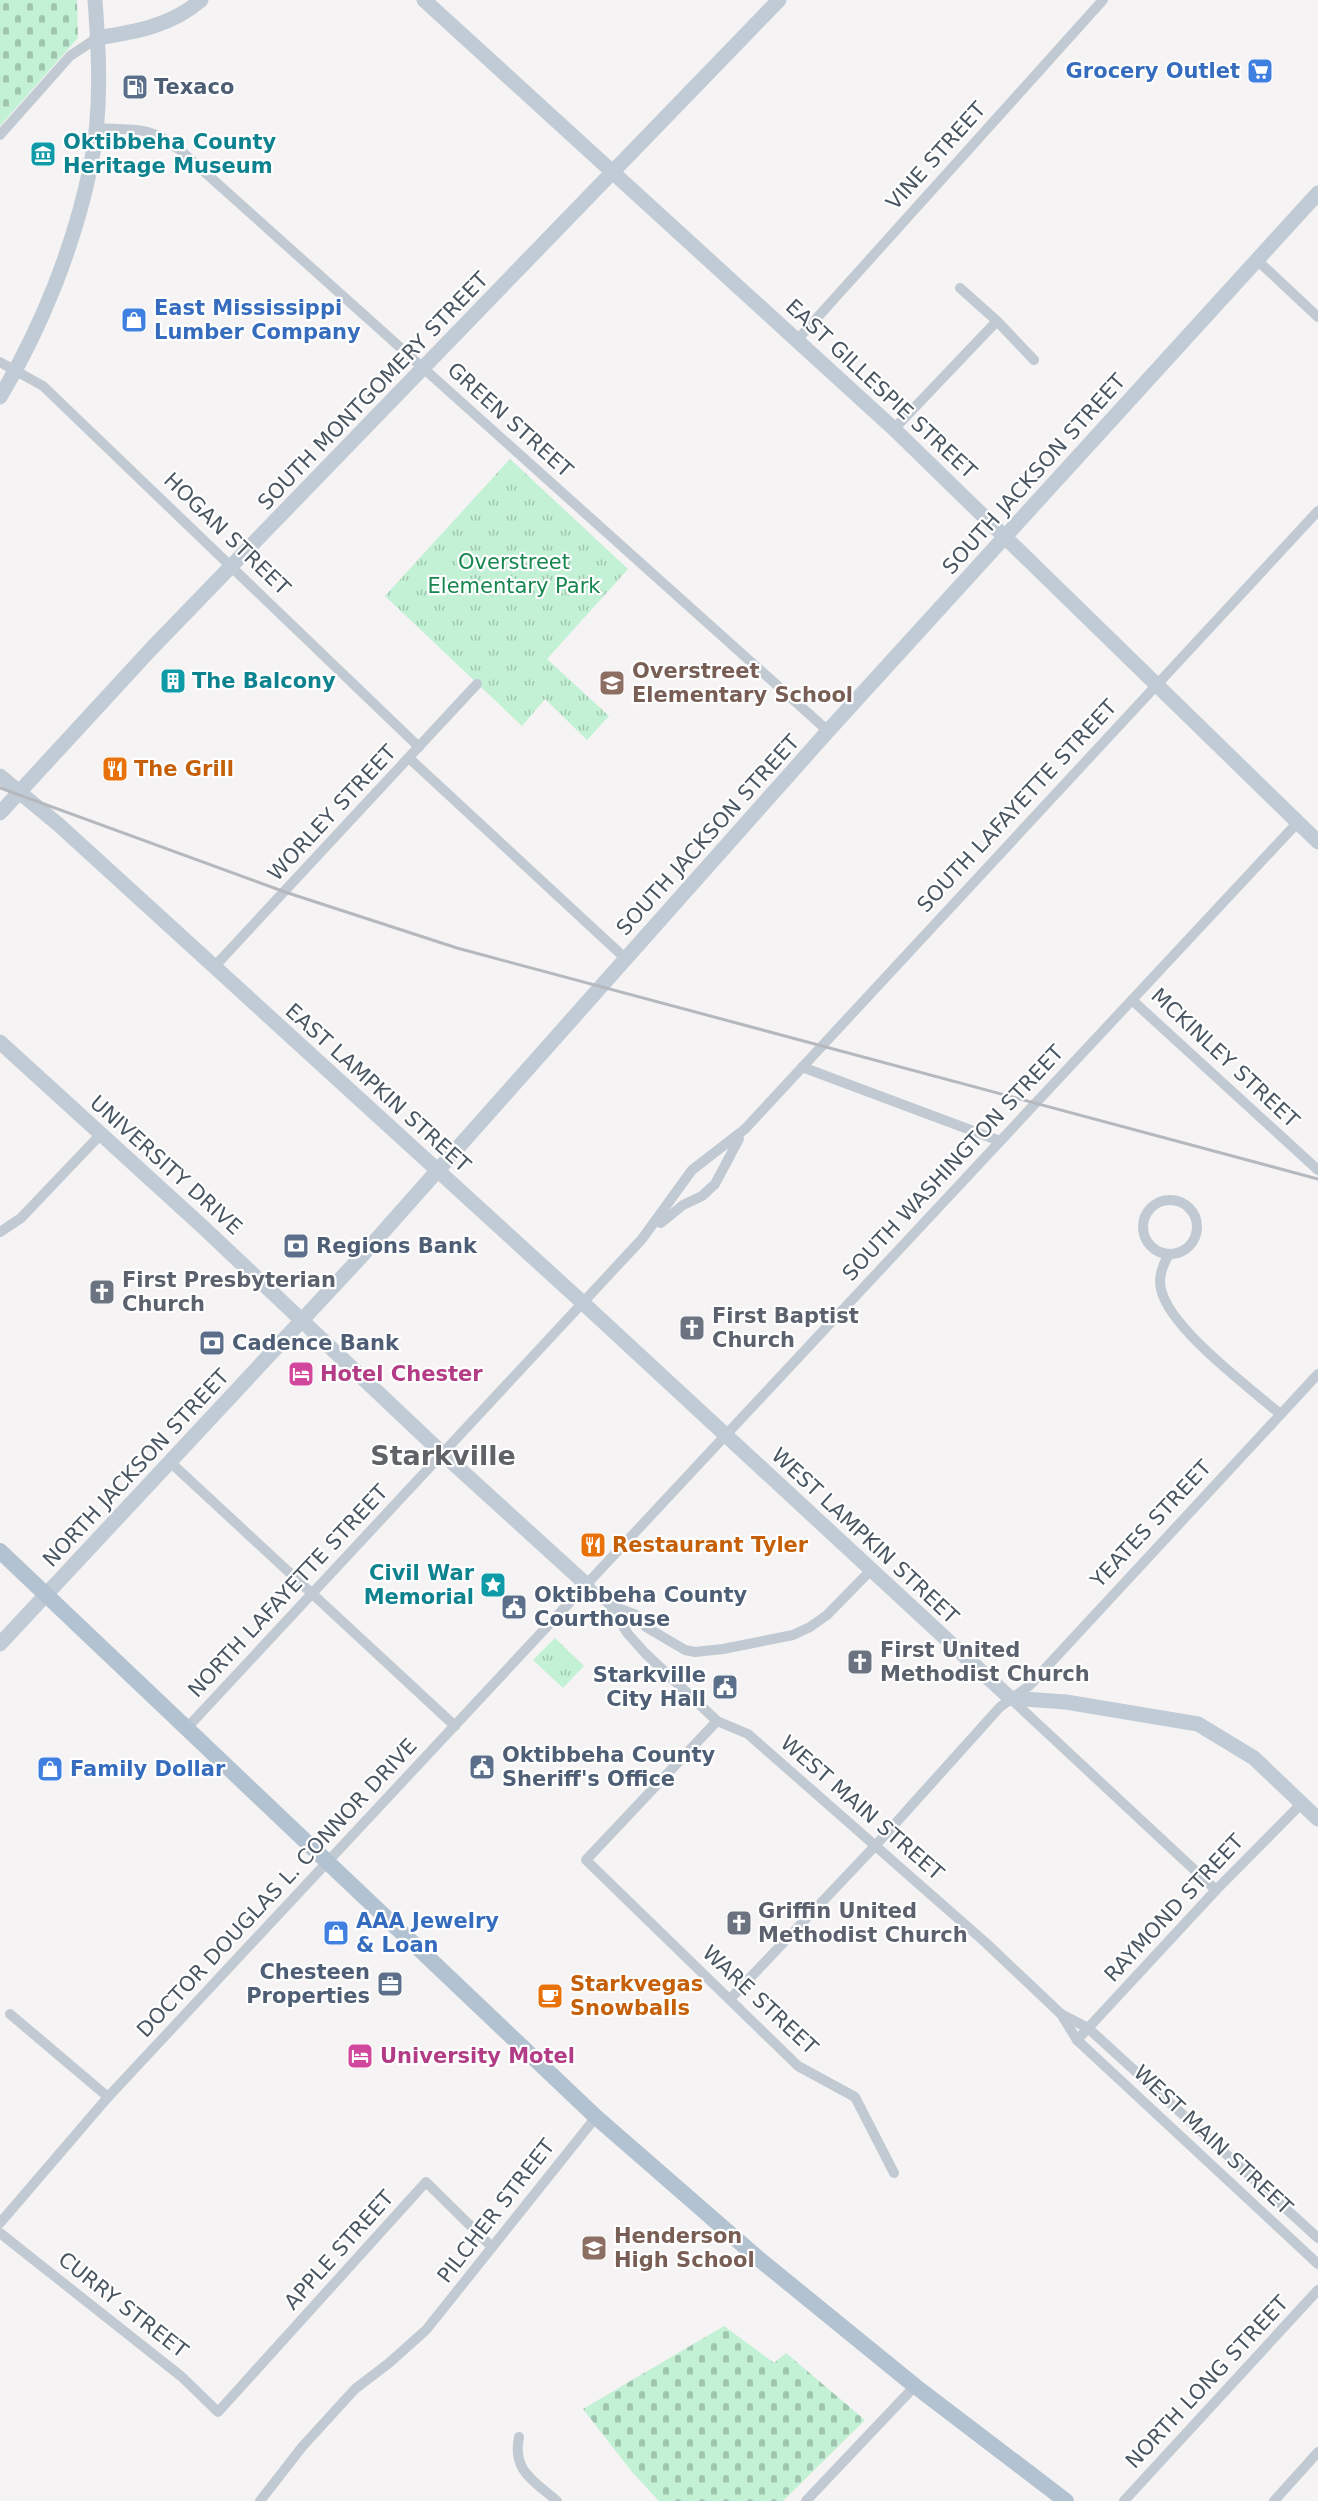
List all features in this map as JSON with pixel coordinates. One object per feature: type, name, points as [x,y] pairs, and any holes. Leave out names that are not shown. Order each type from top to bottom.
[{"type":"main road","points":[[0,1551],[596,2117],[759,2259],[915,2386],[1066,2501]]},
{"type":"street","points":[[0,397],[38,324],[66,252],[92,163],[96,128],[95,0]]},
{"type":"street","points":[[0,135],[70,56],[97,38],[177,18],[201,0]]},
{"type":"street","name":"EAST GILLESPIE STREET","points":[[424,0],[894,429],[1318,842]]},
{"type":"street","name":"SOUTH MONTGOMERY STREET","points":[[0,813],[233,566],[779,0]]},
{"type":"street","name":"VINE STREET","points":[[798,339],[1103,0]]},
{"type":"street","name":"GREEN STREET","points":[[96,128],[136,128],[165,138],[828,731]]},
{"type":"street","name":"SOUTH JACKSON STREET","points":[[302,1320],[438,1171],[828,731],[1318,193]]},
{"type":"street","points":[[1257,260],[1318,317]]},
{"type":"street","points":[[960,288],[997,321],[1034,360]]},
{"type":"street","points":[[894,429],[997,321]]},
{"type":"street","name":"HOGAN STREET","points":[[0,362],[43,386],[419,747]]},
{"type":"street","name":"SOUTH LAFAYETTE STREET","points":[[443,1454],[642,1239],[692,1170],[745,1129],[1318,511]]},
{"type":"street","name":"WORLEY STREET","points":[[214,967],[477,684]]},
{"type":"street","points":[[409,758],[626,959]]},
{"type":"street","name":"EAST LAMPKIN STREET","points":[[0,776],[59,825],[438,1171],[586,1300],[724,1434]]},
{"type":"street","name":"SOUTH WASHINGTON STREET","points":[[587,1585],[724,1434],[1299,821]]},
{"type":"street","name":"MCKINLEY STREET","points":[[1132,1000],[1318,1170]]},
{"type":"street","name":"UNIVERSITY DRIVE","points":[[0,1042],[587,1585]]},
{"type":"street","points":[[802,1067],[1000,1141]]},
{"type":"street","name":"SOUTH LAFAYETTE STREET","points":[[642,1239],[679,1208],[692,1202],[715,1184],[724,1162],[745,1129]]},
{"type":"street","points":[[0,1232],[21,1218],[101,1134]]},
{"type":"street","points":[[714,1154],[724,1162]]},
{"type":"street","points":[[679,1190],[681,1198],[692,1202]]},
{"type":"street","points":[[1169,1254],[1160,1252],[1147,1240],[1144,1223],[1151,1207],[1167,1200],[1184,1204],[1196,1217],[1197,1226],[1192,1243],[1186,1249],[1169,1254],[1162,1267],[1161,1288],[1172,1315],[1280,1414]]},
{"type":"street","name":"NORTH JACKSON STREET","points":[[0,1644],[302,1320]]},
{"type":"street","name":"YEATES STREET","points":[[730,1999],[875,1846],[1010,1698],[1029,1686],[1318,1374]]},
{"type":"street","name":"WEST LAMPKIN STREET","points":[[724,1434],[1216,1890]]},
{"type":"street","name":"NORTH LAFAYETTE STREET","points":[[186,1729],[443,1454]]},
{"type":"street","points":[[170,1461],[455,1726]]},
{"type":"street","points":[[610,1605],[636,1615],[646,1627],[685,1650],[695,1652],[793,1635],[827,1615],[872,1570]]},
{"type":"street","name":"WEST MAIN STREET","points":[[587,1585],[610,1605],[618,1621],[645,1653],[717,1721],[748,1734],[986,1943],[1061,2014],[1077,2040],[1318,2264]]},
{"type":"street","name":"DOCTOR DOUGLAS L. CONNOR DRIVE","points":[[0,2223],[108,2097],[587,1585]]},
{"type":"street","points":[[633,1638],[641,1634],[646,1627]]},
{"type":"street","points":[[1010,1698],[1066,1702],[1198,1724],[1254,1758],[1318,1819]]},
{"type":"street","name":"WARE STREET","points":[[717,1721],[586,1860],[798,2066],[855,2097],[894,2173]]},
{"type":"street","name":"RAYMOND STREET","points":[[1077,2040],[1216,1890],[1301,1804]]},
{"type":"street","points":[[10,2014],[108,2097]]},
{"type":"street","name":"WEST MAIN STREET","points":[[1061,2014],[1088,2028],[1318,2238]]},
{"type":"street","name":"PILCHER STREET","points":[[260,2501],[302,2446],[355,2389],[426,2330],[596,2117]]},
{"type":"street","name":"APPLE STREET","points":[[218,2412],[426,2182],[492,2247]]},
{"type":"street","name":"CURRY STREET","points":[[0,2232],[182,2377],[218,2412]]},
{"type":"street","name":"NORTH LONG STREET","points":[[1124,2501],[1318,2290]]},
{"type":"street","points":[[806,2501],[915,2386]]},
{"type":"street","points":[[519,2437],[517,2460],[524,2473],[557,2501]]},
{"type":"street","points":[[1274,2501],[1318,2452]]},
{"type":"street","points":[[1309,2463],[1318,2471]]},
{"type":"green space","points":[[0,0],[77,0],[78,38],[0,126]]},
{"type":"green space","name":"Overstreet Elementary Park","points":[[510,459],[628,569],[547,659],[609,716],[587,740],[545,699],[522,726],[385,596]]},
{"type":"green space","points":[[495,548],[515,565],[500,581],[480,564]]},
{"type":"green space","points":[[555,1638],[584,1666],[563,1688],[533,1660]]},
{"type":"green space","points":[[724,2326],[774,2363],[786,2353],[865,2420],[783,2501],[659,2501],[632,2472],[583,2409]]},
{"type":"railway","points":[[0,788],[285,892],[457,948],[1318,1179]]},
{"type":"place","name":"Grocery Outlet","points":[[1260,71]]},
{"type":"place","name":"Texaco","points":[[135,87]]},
{"type":"place","name":"Oktibbeha County Heritage Museum","points":[[43,154]]},
{"type":"place","name":"East Mississippi Lumber Company","points":[[134,320]]},
{"type":"place","name":"The Balcony","points":[[173,681]]},
{"type":"place","name":"Overstreet Elementary School","points":[[612,683]]},
{"type":"place","name":"The Grill","points":[[115,769]]},
{"type":"place","name":"Regions Bank","points":[[296,1246]]},
{"type":"place","name":"First Presbyterian Church","points":[[102,1292]]},
{"type":"place","name":"First Baptist Church","points":[[692,1328]]},
{"type":"place","name":"Cadence Bank","points":[[212,1343]]},
{"type":"place","name":"Hotel Chester","points":[[301,1374]]},
{"type":"place","name":"Restaurant Tyler","points":[[593,1545]]},
{"type":"place","name":"Civil War Memorial","points":[[493,1585]]},
{"type":"place","name":"Oktibbeha County Courthouse","points":[[514,1607]]},
{"type":"place","name":"First United Methodist Church","points":[[860,1662]]},
{"type":"place","name":"Starkville City Hall","points":[[725,1687]]},
{"type":"place","name":"Oktibbeha County Sheriff's Office","points":[[482,1767]]},
{"type":"place","name":"Family Dollar","points":[[50,1769]]},
{"type":"place","name":"Griffin United Methodist Church","points":[[739,1923]]},
{"type":"place","name":"AAA Jewelry & Loan","points":[[336,1933]]},
{"type":"place","name":"Chesteen Properties","points":[[390,1984]]},
{"type":"place","name":"Starkvegas Snowballs","points":[[550,1996]]},
{"type":"place","name":"University Motel","points":[[360,2056]]},
{"type":"place","name":"Henderson High School","points":[[594,2248]]},
{"type":"district","name":"Starkville","points":[[443,1455]]}]
